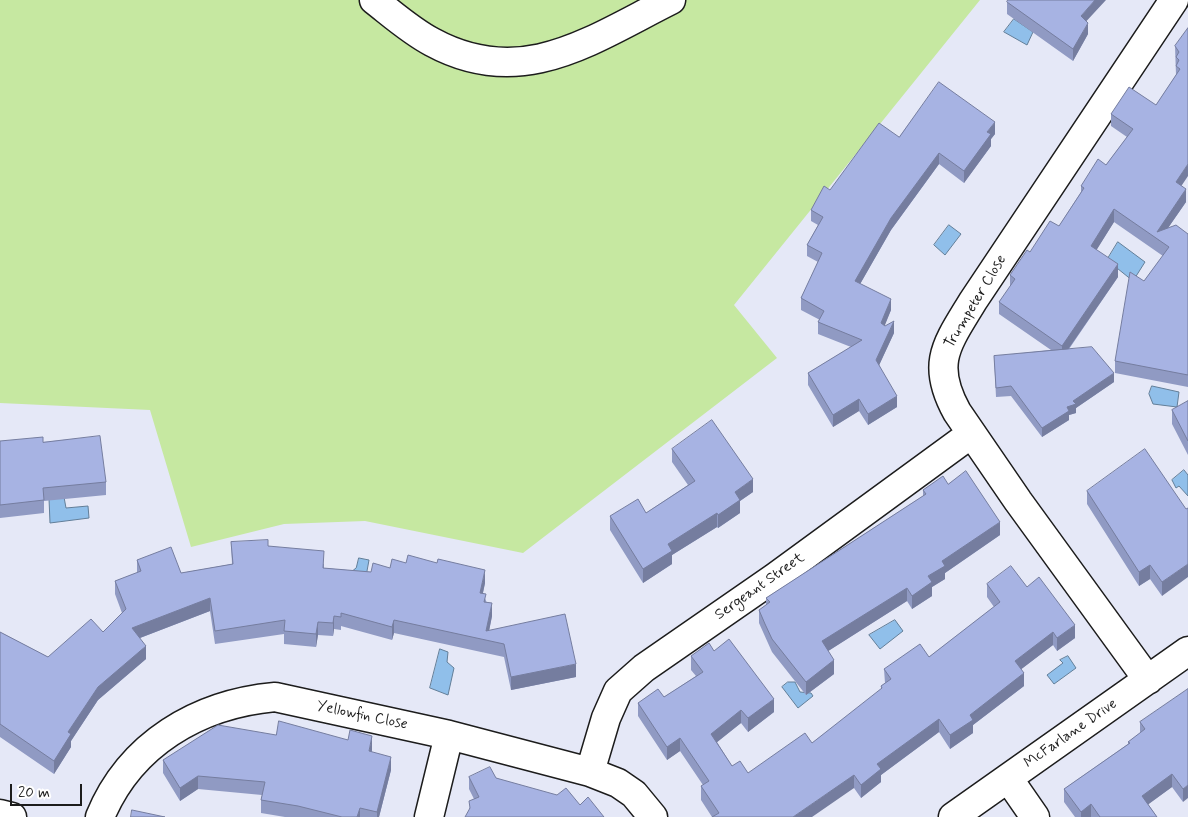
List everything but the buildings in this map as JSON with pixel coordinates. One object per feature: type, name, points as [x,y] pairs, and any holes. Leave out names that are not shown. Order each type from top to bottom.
[{"type":"street","points":[[374,0],[432,42],[464,56],[499,64],[540,60],[580,47],[671,0]]},
{"type":"street","name":"Trumpeter Close","points":[[1148,680],[971,434],[948,397],[943,377],[942,359],[950,339],[1174,0]]},
{"type":"street","name":"Sergeant Street","points":[[590,772],[606,718],[618,691],[644,668],[774,578],[971,434]]},
{"type":"street","name":"McFarlane Drive","points":[[953,817],[1188,651]]},
{"type":"street","name":"Yellowfin Close","points":[[100,817],[107,800],[129,769],[154,742],[181,725],[213,709],[246,700],[275,697],[449,735],[590,772],[618,783],[634,794],[653,817]]},
{"type":"street","points":[[429,817],[449,735]]},
{"type":"street","points":[[1008,778],[1035,817]]},
{"type":"street","points":[[0,814],[12,817]]},
{"type":"green space","points":[[0,0],[980,0],[734,305],[777,358],[523,553],[365,521],[284,524],[191,547],[150,410],[0,403]]},
{"type":"water","points":[[1014,19],[1033,32],[1027,45],[1004,32]]},
{"type":"water","points":[[949,225],[961,234],[945,255],[934,245]]},
{"type":"water","points":[[1118,242],[1145,262],[1133,281],[1107,260]]},
{"type":"water","points":[[1152,386],[1179,392],[1177,407],[1153,404],[1149,394]]},
{"type":"water","points":[[1184,470],[1188,475],[1188,496],[1179,486],[1176,488],[1172,480]]},
{"type":"water","points":[[64,497],[66,508],[88,506],[89,518],[50,523],[49,498]]},
{"type":"water","points":[[359,558],[369,560],[359,615],[350,573],[356,568]]},
{"type":"water","points":[[895,620],[903,631],[880,649],[869,635]]},
{"type":"water","points":[[440,649],[448,652],[447,662],[454,668],[448,695],[430,688]]},
{"type":"water","points":[[1068,656],[1076,668],[1054,684],[1047,675],[1063,663],[1060,660]]},
{"type":"water","points":[[788,682],[795,682],[800,692],[811,693],[813,696],[798,708],[782,687]]}]
